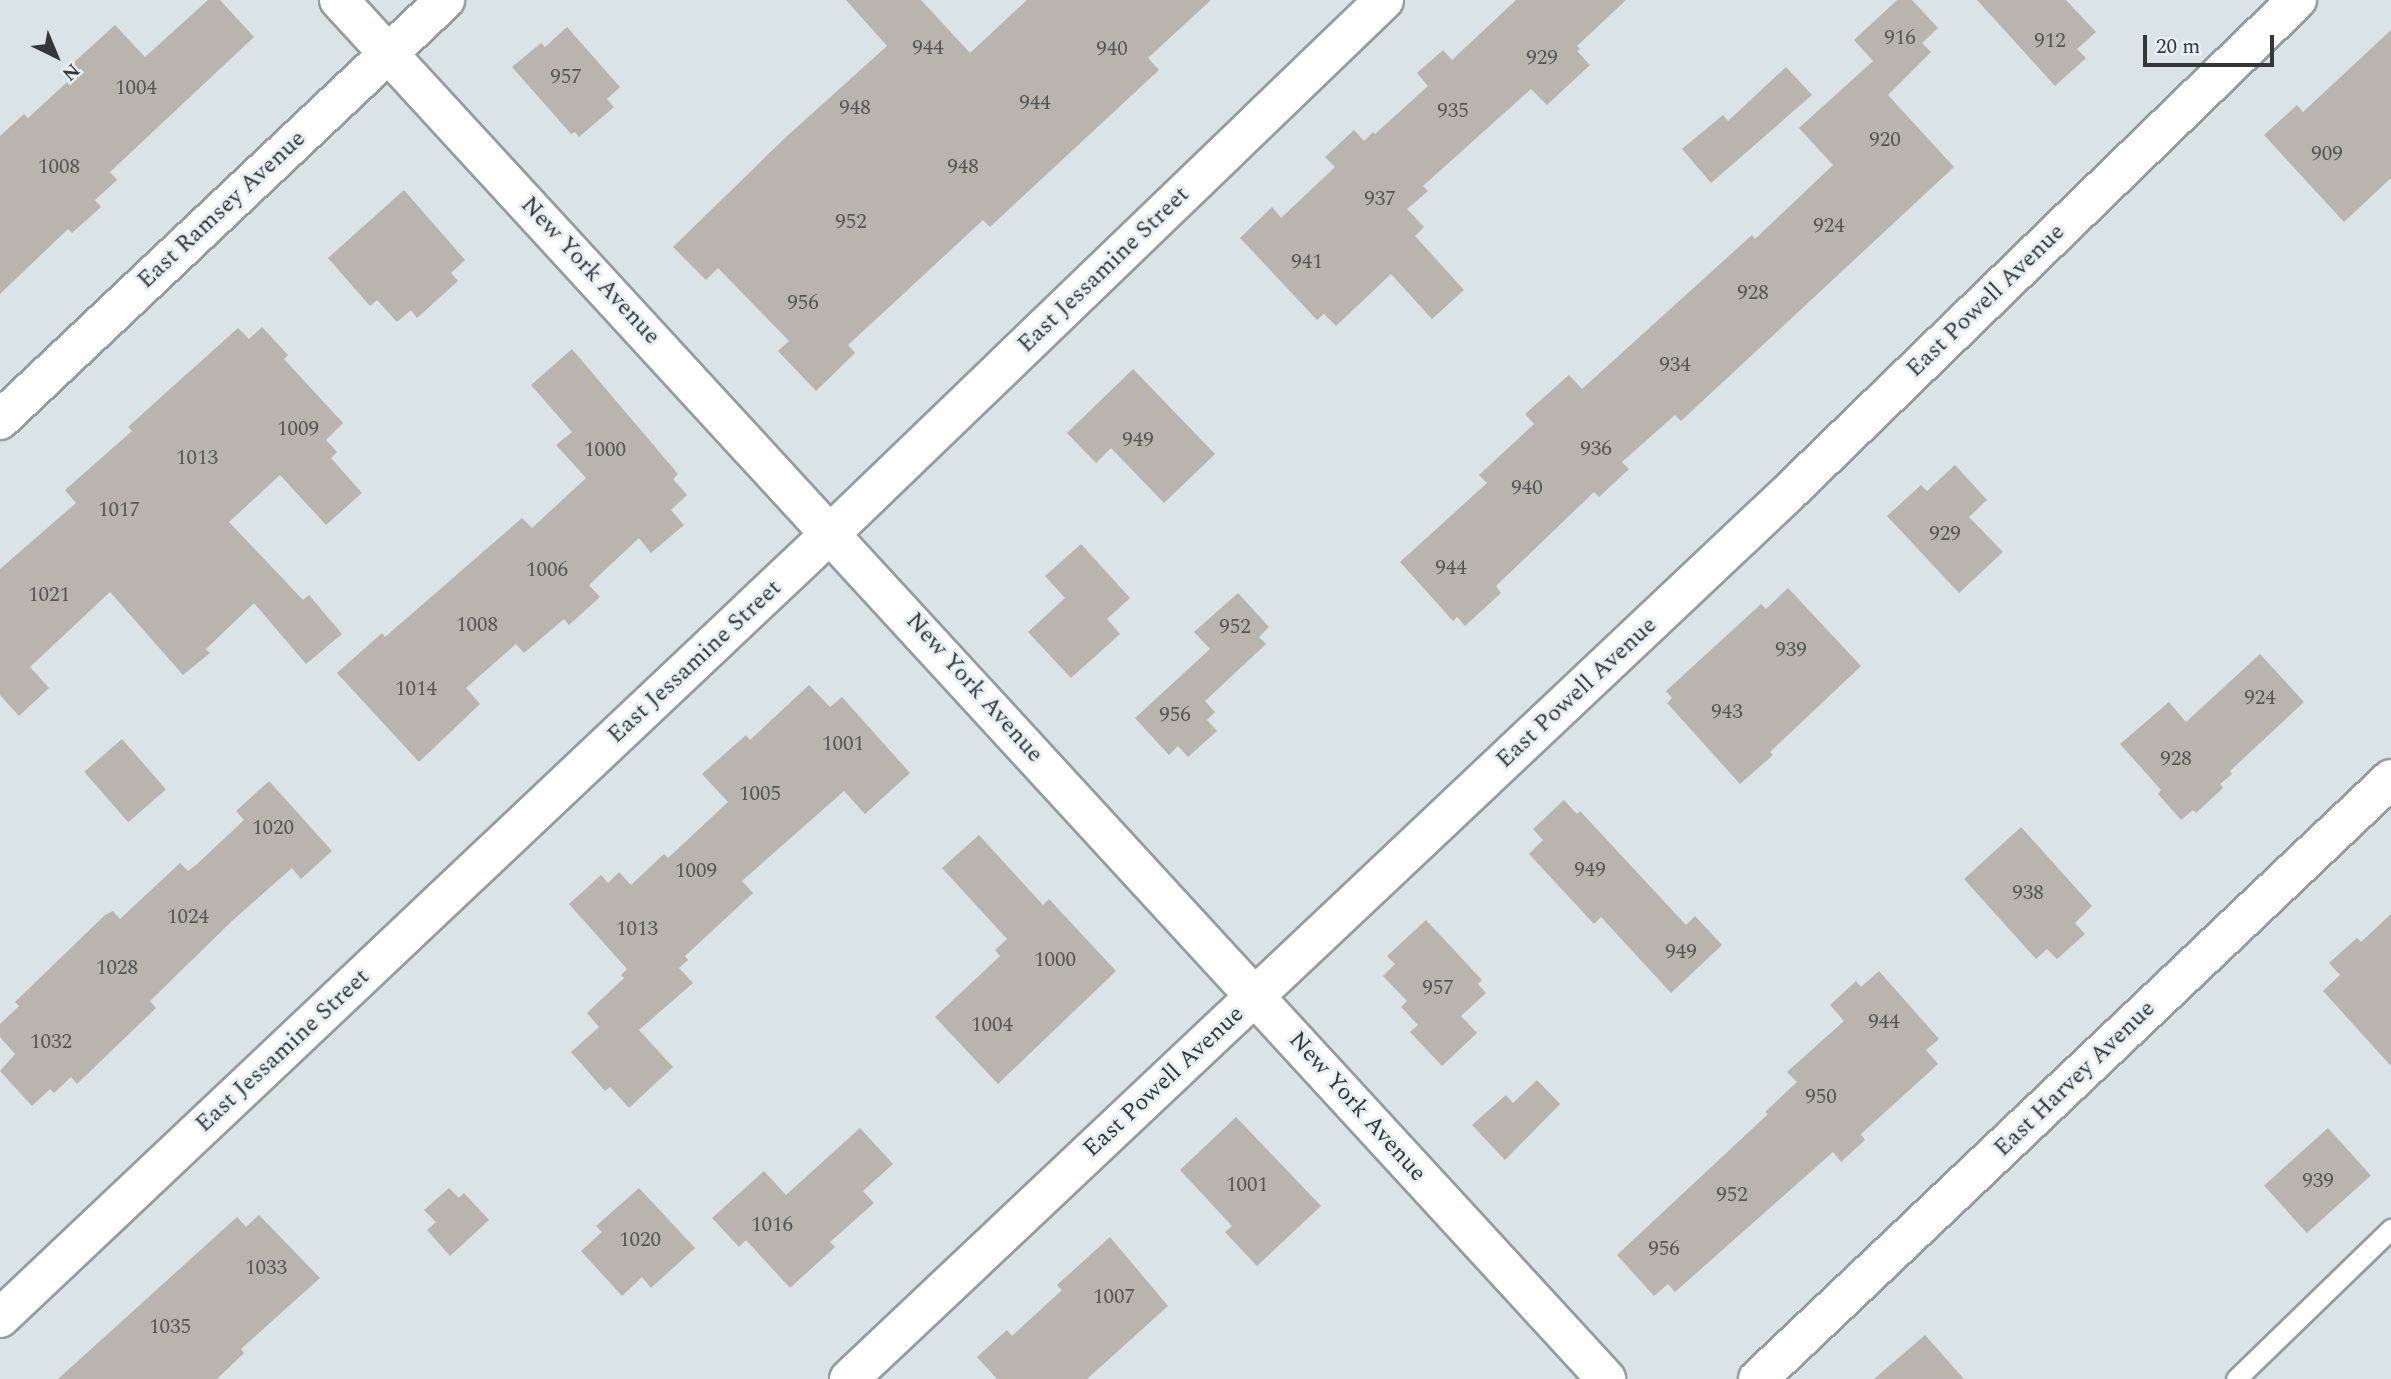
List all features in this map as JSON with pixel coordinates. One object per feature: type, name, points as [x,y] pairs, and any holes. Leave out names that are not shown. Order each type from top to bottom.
[{"type":"street","name":"New York Avenue","points":[[339,0],[1606,1379]]},
{"type":"street","name":"East Ramsey Avenue","points":[[0,420],[445,0]]},
{"type":"street","name":"East Jessamine Street","points":[[0,1318],[831,533],[1384,0]]},
{"type":"street","name":"East Powell Avenue","points":[[849,1379],[1787,494],[2297,0]]},
{"type":"street","name":"East Harvey Avenue","points":[[1758,1379],[2391,779]]},
{"type":"lane","points":[[2236,1379],[2391,1229]]},
{"type":"building","points":[[208,0],[220,0],[254,37],[110,172],[117,180],[95,200],[101,207],[72,233],[68,229],[0,294],[0,136],[24,114],[28,118],[77,73],[71,65],[115,25],[145,57]]},
{"type":"building","points":[[846,0],[921,0],[970,53],[1027,0],[1211,0],[1148,58],[1159,70],[990,227],[983,220],[848,345],[855,353],[816,391],[778,351],[789,341],[718,268],[706,280],[673,247],[786,137],[887,46]]},
{"type":"building","points":[[1516,0],[1626,0],[1577,46],[1580,49],[1577,51],[1590,65],[1547,105],[1531,89],[1423,186],[1428,191],[1407,209],[1424,227],[1415,236],[1464,290],[1432,319],[1391,274],[1336,326],[1324,314],[1317,320],[1240,238],[1272,207],[1281,218],[1335,167],[1325,157],[1354,130],[1364,141],[1373,132],[1375,134],[1428,86],[1417,73],[1443,50],[1452,60]]},
{"type":"building","points":[[1897,0],[1912,0],[1938,28],[1922,43],[1931,52],[1888,95],[1954,167],[1681,421],[1675,415],[1622,462],[1629,469],[1599,497],[1594,492],[1496,586],[1501,593],[1465,626],[1457,617],[1453,621],[1400,562],[1487,483],[1479,475],[1534,424],[1525,414],[1569,375],[1582,389],[1752,235],[1755,239],[1833,165],[1799,128],[1873,61],[1854,40]]},
{"type":"building","points":[[1977,0],[2066,0],[2096,32],[2077,49],[2086,58],[2055,86]]},
{"type":"building","points":[[567,27],[620,87],[607,99],[614,107],[579,137],[575,132],[571,134],[512,67],[541,43],[545,47]]},
{"type":"building","points":[[2391,30],[2391,178],[2344,222],[2264,135],[2297,105],[2303,112]]},
{"type":"building","points":[[1786,67],[1812,95],[1711,183],[1682,149],[1723,115],[1728,121]]},
{"type":"building","points":[[404,190],[465,260],[451,273],[458,281],[417,318],[411,310],[397,322],[377,300],[370,306],[328,258]]},
{"type":"building","points":[[262,327],[288,355],[284,359],[343,423],[326,440],[337,452],[331,458],[362,493],[326,525],[280,475],[229,522],[303,600],[309,595],[342,634],[306,664],[254,603],[206,649],[210,653],[183,675],[110,592],[30,667],[49,688],[19,716],[0,695],[0,569],[76,503],[65,490],[132,431],[128,427],[238,328],[249,339]]},
{"type":"building","points":[[572,349],[678,474],[673,479],[687,495],[671,510],[684,525],[651,553],[639,538],[589,585],[600,597],[569,625],[564,619],[524,653],[516,644],[466,688],[480,704],[419,762],[337,673],[382,633],[385,637],[522,518],[532,528],[586,478],[556,445],[572,432],[531,385]]},
{"type":"building","points":[[1133,369],[1215,454],[1164,503],[1111,448],[1096,463],[1067,433]]},
{"type":"building","points":[[1955,465],[1987,500],[1969,517],[2003,552],[1959,593],[1887,516],[1921,485],[1927,491]]},
{"type":"building","points":[[1081,544],[1130,598],[1107,619],[1120,634],[1071,678],[1028,632],[1065,598],[1045,576]]},
{"type":"building","points":[[1788,588],[1861,666],[1770,752],[1773,755],[1740,784],[1667,703],[1672,698],[1666,691],[1761,604],[1766,609]]},
{"type":"building","points":[[1238,593],[1269,627],[1259,637],[1266,644],[1205,701],[1215,712],[1207,720],[1217,731],[1188,757],[1178,746],[1169,755],[1135,718],[1210,649],[1194,632]]},
{"type":"building","points":[[2260,654],[2304,702],[2230,771],[2232,774],[2220,784],[2223,788],[2196,813],[2193,810],[2181,820],[2158,794],[2161,790],[2120,744],[2169,702],[2186,722]]},
{"type":"building","points":[[809,685],[830,707],[842,697],[910,773],[865,814],[844,791],[742,881],[753,893],[685,956],[688,960],[679,968],[693,983],[639,1030],[673,1067],[629,1108],[610,1087],[605,1091],[571,1052],[599,1027],[587,1013],[624,978],[621,975],[627,969],[569,904],[601,875],[608,883],[619,872],[631,885],[664,854],[668,858],[728,802],[702,774],[746,735],[750,740]]},
{"type":"building","points":[[122,739],[166,790],[128,822],[84,772]]},
{"type":"building","points":[[269,781],[332,851],[301,879],[292,868],[232,921],[150,1001],[156,1008],[77,1084],[71,1077],[54,1093],[50,1089],[32,1106],[0,1071],[15,1054],[0,1037],[0,1024],[19,1006],[15,1002],[105,915],[113,911],[120,919],[180,863],[188,871],[196,865],[244,820],[236,811]]},
{"type":"building","points":[[1564,800],[1577,814],[1580,811],[1686,925],[1695,916],[1722,945],[1671,993],[1601,917],[1594,924],[1529,854],[1543,840],[1533,829]]},
{"type":"building","points":[[2021,827],[2092,906],[2075,923],[2085,934],[2057,959],[2047,949],[2036,959],[1964,879]]},
{"type":"building","points":[[979,835],[1043,905],[1049,899],[1116,971],[998,1084],[935,1017],[1000,956],[995,950],[1007,939],[942,868]]},
{"type":"building","points":[[2391,914],[2391,1066],[2323,991],[2340,975],[2329,963],[2357,938],[2361,942]]},
{"type":"building","points":[[1426,920],[1482,980],[1478,984],[1486,993],[1461,1016],[1477,1033],[1442,1066],[1410,1032],[1418,1025],[1401,1007],[1407,1001],[1383,976],[1395,964],[1387,956]]},
{"type":"building","points":[[1879,971],[1939,1039],[1926,1050],[1938,1064],[1861,1134],[1865,1140],[1841,1162],[1833,1152],[1675,1292],[1668,1284],[1654,1296],[1617,1255],[1768,1114],[1765,1112],[1797,1082],[1787,1072],[1844,1021],[1830,1005],[1856,981],[1861,987]]},
{"type":"building","points":[[1537,1080],[1560,1104],[1505,1160],[1472,1125],[1506,1095],[1513,1103]]},
{"type":"building","points":[[1236,1117],[1321,1206],[1257,1266],[1225,1232],[1232,1226],[1180,1170]]},
{"type":"building","points":[[860,1128],[893,1164],[863,1191],[874,1203],[830,1242],[835,1247],[790,1288],[746,1240],[739,1247],[712,1218],[764,1171],[786,1195]]},
{"type":"building","points":[[2328,1128],[2371,1176],[2307,1233],[2264,1186]]},
{"type":"building","points":[[449,1188],[459,1198],[464,1193],[489,1220],[450,1256],[427,1230],[436,1222],[424,1210]]},
{"type":"building","points":[[639,1188],[695,1248],[651,1288],[642,1277],[622,1296],[581,1251],[602,1232],[596,1226]]},
{"type":"building","points":[[259,1215],[320,1278],[241,1349],[244,1353],[217,1379],[58,1379],[237,1217],[246,1227]]},
{"type":"building","points":[[1110,1237],[1168,1306],[1087,1379],[997,1379],[977,1357],[1007,1330],[1012,1336],[1062,1290],[1057,1285]]},
{"type":"building","points":[[1925,1335],[1964,1379],[1874,1379]]}]
